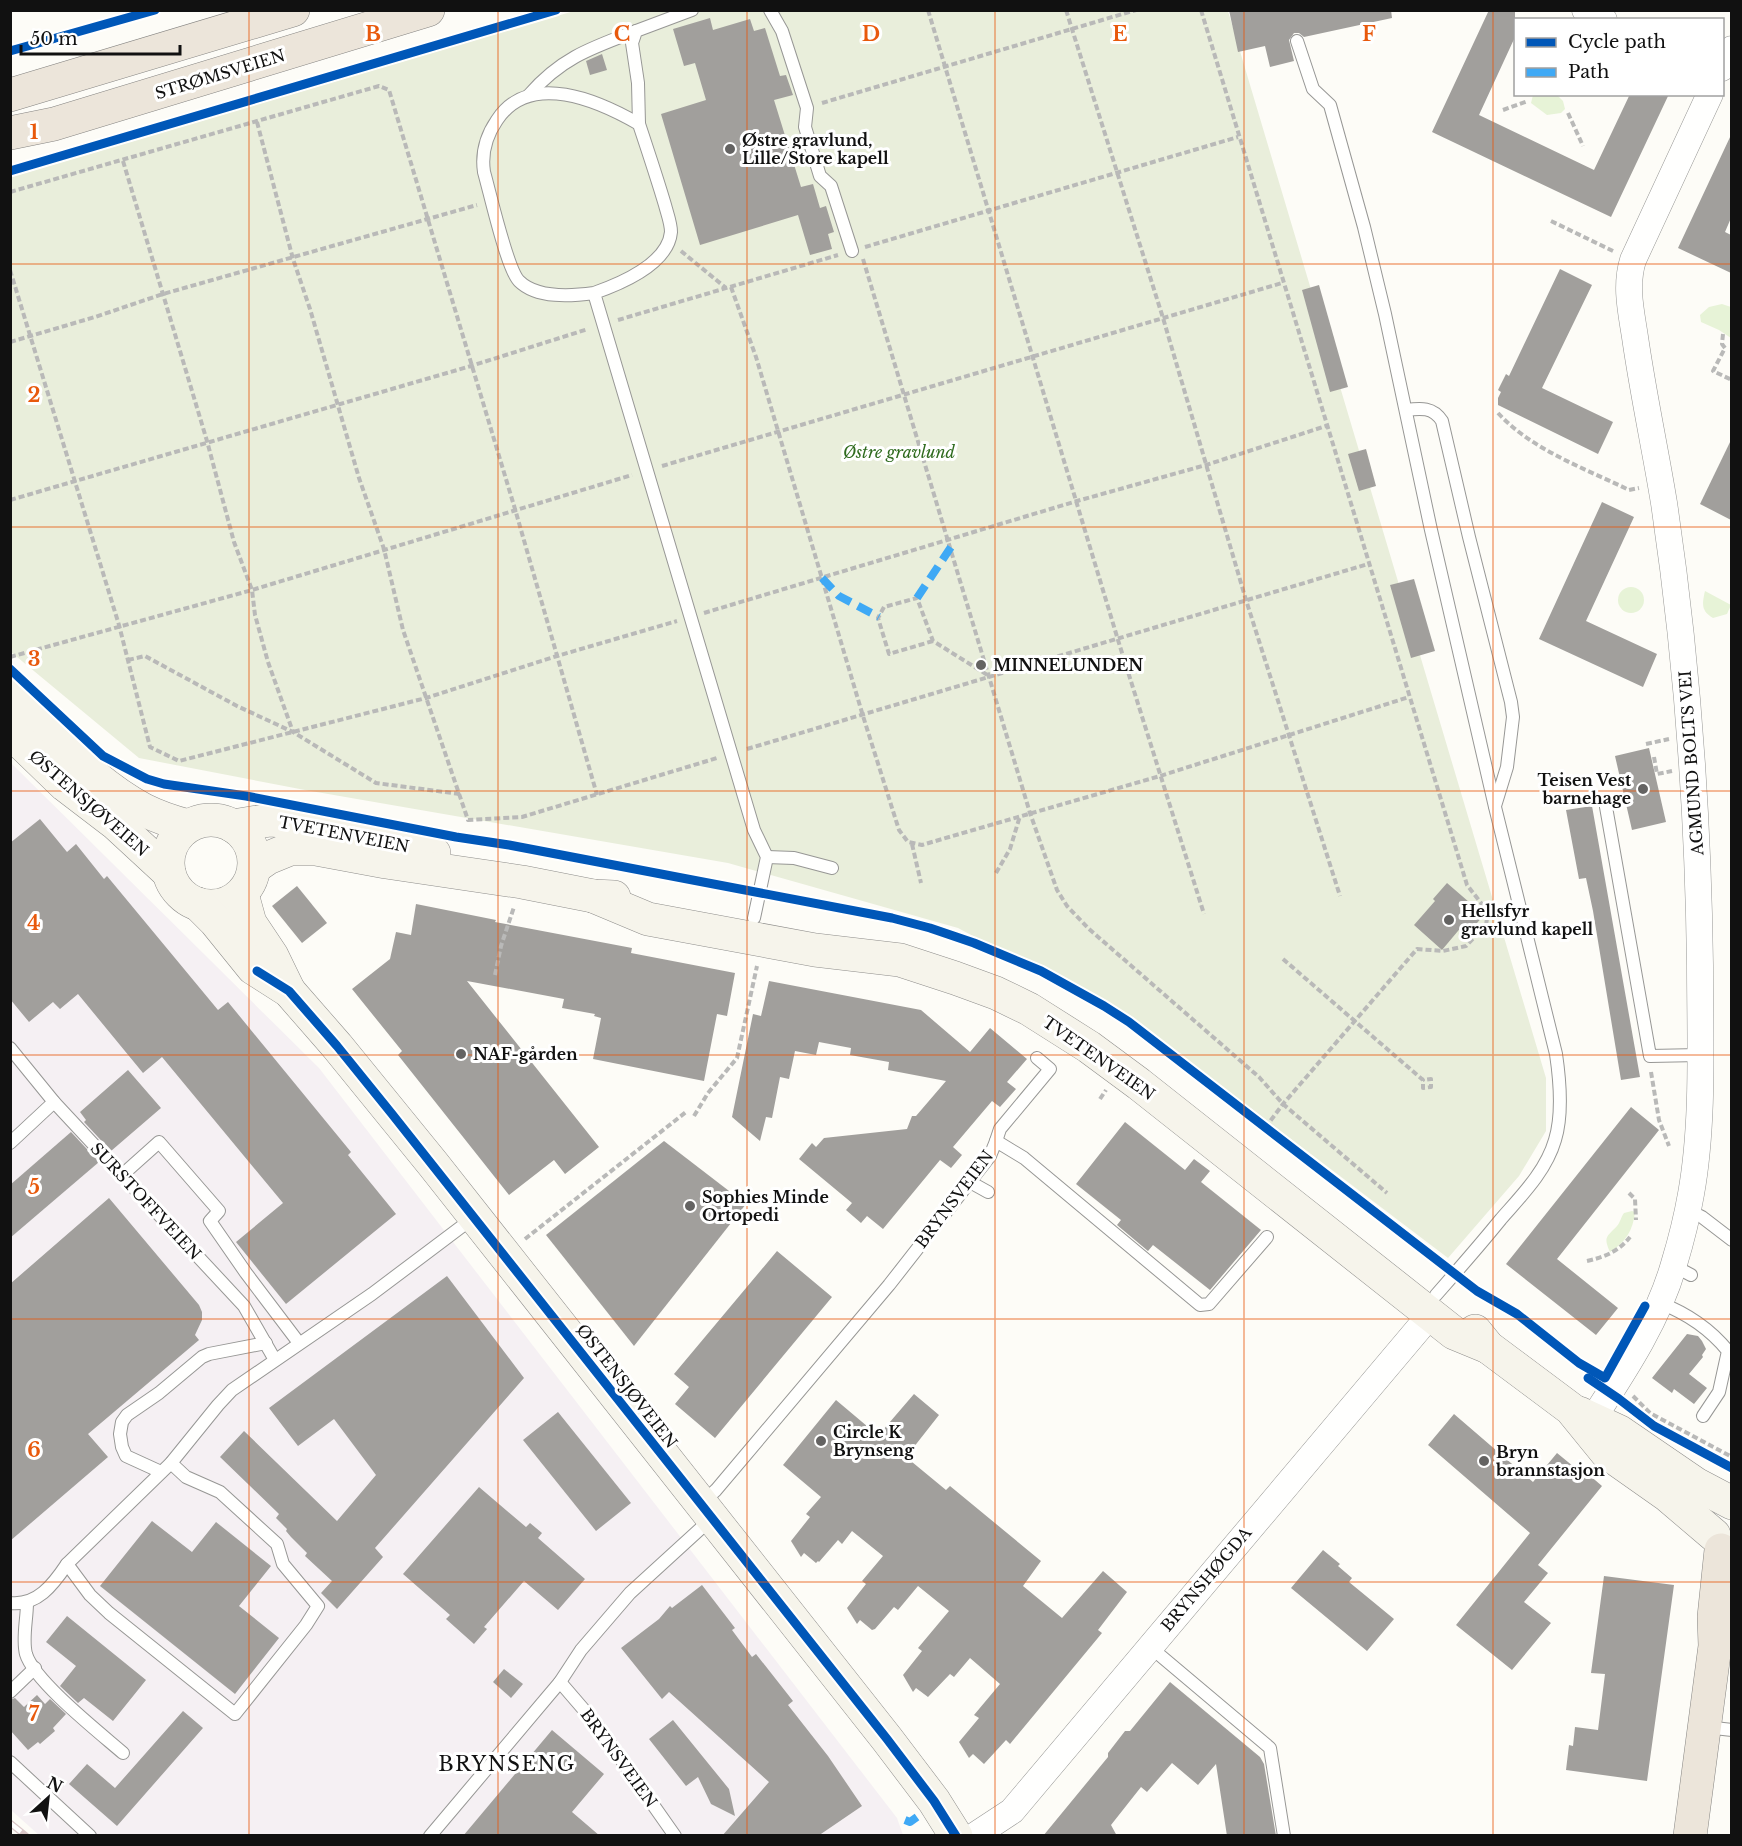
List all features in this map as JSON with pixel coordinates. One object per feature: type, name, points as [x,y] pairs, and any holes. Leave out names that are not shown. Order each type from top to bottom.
[{"type":"highway","points":[[10,95],[293,10]]},
{"type":"highway","name":"STRØMSVEIEN","points":[[10,133],[54,124],[428,10]]},
{"type":"highway","points":[[10,140],[54,124]]},
{"type":"highway","points":[[1690,1836],[1718,1728],[1714,1617],[1722,1548]]},
{"type":"highway","points":[[1715,1646],[1731,1602]]},
{"type":"main road","name":"ØSTENSJØVEIEN","points":[[10,696],[72,756],[104,783],[147,812],[188,826],[173,842],[168,862],[169,873],[175,887],[186,898],[198,904],[253,968],[288,991],[337,1046],[887,1739],[934,1801],[956,1836]]},
{"type":"main road","name":"ØSTENSJØVEIEN","points":[[10,732],[65,785],[116,825],[169,873]]},
{"type":"main road","points":[[188,826],[211,819],[234,825]]},
{"type":"main road","name":"TVETENVEIEN","points":[[234,825],[256,821],[284,821],[390,839],[519,893]]},
{"type":"main road","name":"ØSTENSJØVEIEN","points":[[234,825],[250,843],[254,855],[248,880],[250,923],[272,956],[288,991]]},
{"type":"main road","name":"TVETENVEIEN","points":[[248,880],[279,853],[303,848],[519,893],[653,899],[755,909],[855,937],[900,960],[996,993],[1060,1028],[1139,1084],[1277,1192],[1387,1256],[1465,1318],[1488,1347],[1599,1409],[1620,1432],[1696,1484],[1731,1504]]},
{"type":"main road","points":[[198,904],[215,906],[230,902],[248,880]]},
{"type":"main road","name":"TVETENVEIEN","points":[[593,896],[648,919],[815,950],[900,960]]},
{"type":"main road","name":"TVETENVEIEN","points":[[1599,1409],[1606,1452],[1667,1495],[1722,1548]]},
{"type":"main road","points":[[1722,1548],[1718,1515],[1731,1504]]},
{"type":"street","points":[[1585,10],[1600,18]]},
{"type":"street","points":[[1724,64],[1731,49]]},
{"type":"street","name":"AGMUND BOLTS VEI","points":[[1599,1409],[1645,1333],[1660,1303],[1683,1271],[1688,1210],[1698,1141],[1699,883],[1695,788],[1685,668],[1660,484],[1646,413],[1628,288],[1633,260],[1709,96]]},
{"type":"street","name":"BRYNSHØGDA","points":[[974,1836],[1012,1811],[1439,1297]]},
{"type":"lane","points":[[529,95],[545,76],[586,50],[692,10]]},
{"type":"lane","points":[[770,10],[782,31],[807,108],[805,127],[820,176],[831,186],[852,250]]},
{"type":"lane","points":[[636,31],[632,43],[638,83],[639,124],[670,225],[668,242],[648,267],[617,285],[594,293],[556,296],[528,287],[519,280],[510,262],[482,159],[486,139],[503,112],[513,103],[529,95],[556,93],[591,101],[614,110],[639,124]]},
{"type":"lane","points":[[1297,41],[1313,89],[1330,105],[1364,227],[1495,807],[1556,1054],[1559,1076],[1559,1120],[1549,1158],[1439,1297]]},
{"type":"lane","points":[[594,293],[754,830],[767,857],[755,909]]},
{"type":"lane","points":[[1406,410],[1426,409],[1439,415],[1442,421],[1507,684],[1513,717],[1512,734],[1507,767],[1495,807]]},
{"type":"lane","points":[[1606,807],[1650,1056],[1699,1055]]},
{"type":"lane","points":[[767,857],[794,858],[832,868]]},
{"type":"lane","name":"SURSTOFFVEIEN","points":[[10,1048],[54,1102],[121,1176],[244,1306],[275,1360]]},
{"type":"lane","points":[[996,1141],[1000,1129],[1050,1069],[1037,1058]]},
{"type":"lane","points":[[10,1143],[54,1102]]},
{"type":"lane","name":"BRYNSVEIEN","points":[[430,1836],[560,1682],[580,1650],[707,1511],[716,1490],[878,1298],[990,1156],[996,1141],[1024,1158],[1200,1305],[1209,1304],[1267,1237]]},
{"type":"lane","points":[[121,1176],[159,1142],[219,1211],[210,1221],[299,1343]]},
{"type":"lane","points":[[970,1182],[988,1192]]},
{"type":"lane","points":[[1688,1210],[1702,1217],[1731,1240]]},
{"type":"lane","points":[[10,1603],[27,1603],[38,1598],[57,1580],[67,1564],[166,1468],[232,1390],[372,1294],[474,1217]]},
{"type":"lane","points":[[1660,1303],[1684,1314],[1709,1331],[1728,1352],[1719,1392],[1703,1416]]},
{"type":"lane","points":[[67,1564],[90,1595],[109,1613],[235,1714],[306,1625],[318,1606],[283,1564],[277,1544],[220,1492],[166,1468],[126,1456],[120,1434],[122,1422],[127,1415],[159,1393],[202,1357],[266,1343]]},
{"type":"lane","points":[[27,1603],[26,1655],[55,1692],[123,1753]]},
{"type":"lane","points":[[1149,1646],[1270,1748],[1284,1836]]},
{"type":"lane","points":[[10,1692],[35,1668]]},
{"type":"lane","name":"BRYNSVEIEN","points":[[560,1682],[597,1725],[675,1836]]},
{"type":"lane","points":[[10,1762],[90,1836]]},
{"type":"path","points":[[928,10],[1118,640],[1204,914]]},
{"type":"path","points":[[1066,10],[1163,318],[1246,600],[1340,896]]},
{"type":"path","points":[[807,108],[1136,10]]},
{"type":"path","points":[[1201,10],[1282,283],[1467,885],[1488,912],[1486,925],[1466,946],[1443,951],[1417,949],[1283,1104],[1265,1128]]},
{"type":"path","points":[[10,192],[379,86],[389,90],[597,795]]},
{"type":"path","points":[[1503,110],[1528,101]]},
{"type":"path","points":[[1568,113],[1583,146]]},
{"type":"path","points":[[257,122],[293,259],[339,404],[371,516],[384,549],[403,630],[468,819],[522,817],[715,759]]},
{"type":"path","points":[[1238,137],[860,248],[1030,813],[1057,890],[1078,918],[1259,1077],[1283,1104],[1387,1193]]},
{"type":"path","points":[[123,161],[207,441],[234,542],[252,590],[255,615],[268,662],[293,732]]},
{"type":"path","points":[[10,342],[96,317],[163,294],[492,201]]},
{"type":"path","points":[[1551,221],[1633,260]]},
{"type":"path","points":[[668,242],[729,288],[742,314],[899,830],[903,837],[912,844],[932,842],[1160,776],[1410,697]]},
{"type":"path","points":[[10,500],[471,366],[852,250]]},
{"type":"path","points":[[10,270],[119,626],[150,747],[179,761],[426,698],[674,622]]},
{"type":"path","points":[[10,657],[252,590],[514,509],[1282,283]]},
{"type":"path","points":[[1723,334],[1722,344],[1725,348],[1713,371],[1731,380]]},
{"type":"path","points":[[1498,413],[1511,428],[1526,439],[1629,490],[1660,484]]},
{"type":"path","points":[[705,613],[1077,501],[1206,465],[1326,426]]},
{"type":"path","points":[[749,748],[863,716],[1368,564]]},
{"type":"path","points":[[933,641],[889,654],[878,618],[884,607],[917,598],[933,641],[990,677]]},
{"type":"path","points":[[128,660],[145,656],[237,706],[293,732],[376,783],[460,794]]},
{"type":"path","points":[[996,873],[1010,849],[1020,816]]},
{"type":"path","points":[[456,837],[507,853],[755,909],[890,927],[928,937],[1004,964],[1070,996],[1124,1030],[1160,1057],[1439,1297],[1474,1301]]},
{"type":"path","points":[[912,844],[921,883]]},
{"type":"path","points":[[495,975],[501,946],[519,893]]},
{"type":"path","points":[[694,1116],[708,1093],[737,1058],[758,959]]},
{"type":"path","points":[[1283,959],[1423,1080]]},
{"type":"path","points":[[1650,1056],[1659,1120],[1669,1146]]},
{"type":"path","points":[[520,1244],[686,1112]]},
{"type":"path","points":[[1629,1193],[1635,1199],[1636,1220]]},
{"type":"path","points":[[1587,1261],[1609,1254],[1625,1244],[1630,1237]]},
{"type":"path","points":[[1488,1308],[1521,1327],[1581,1374],[1599,1409],[1654,1426],[1731,1468]]},
{"type":"path","points":[[1599,1409],[1638,1403],[1650,1413],[1731,1457]]},
{"type":"shaded area","points":[[10,762],[319,1068],[897,1818],[903,1835],[40,1836],[11,1810]]},
{"type":"green space","name":"Østre gravlund","points":[[574,11],[1228,11],[1546,1078],[1546,1131],[1519,1176],[1448,1258],[1141,1025],[958,928],[728,863],[305,790],[139,758],[11,652],[11,177]]},
{"type":"green space","points":[[1533,96],[1558,96],[1563,101],[1565,109],[1561,113],[1547,115],[1531,103]]},
{"type":"green space","points":[[1722,304],[1731,307],[1731,338],[1701,322],[1700,315],[1709,307]]},
{"type":"green space","points":[[1631,587],[1640,591],[1644,600],[1640,609],[1631,613],[1622,609],[1618,600],[1622,591]]},
{"type":"green space","points":[[1705,591],[1731,605],[1727,614],[1713,618],[1706,613],[1703,603]]},
{"type":"green space","points":[[1635,1212],[1634,1218],[1628,1235],[1610,1252],[1607,1237],[1618,1225],[1624,1213]]},
{"type":"building","points":[[1229,10],[1391,10],[1392,18],[1304,37],[1299,33],[1294,33],[1289,40],[1294,61],[1270,67],[1265,46],[1238,52]]},
{"type":"building","points":[[1489,10],[1515,10],[1514,39],[1479,115],[1594,170],[1629,96],[1668,96],[1611,217],[1432,132]]},
{"type":"building","name":"Østre gravlund, Lille/Store kapell","points":[[710,18],[713,30],[750,19],[754,31],[765,28],[780,76],[786,75],[793,95],[774,100],[801,187],[813,184],[820,208],[826,206],[834,232],[828,234],[832,249],[810,255],[798,215],[700,245],[661,114],[706,100],[695,63],[684,66],[673,29]]},
{"type":"building","points":[[602,54],[607,70],[590,75],[586,61]]},
{"type":"building","points":[[1731,135],[1731,218],[1725,232],[1731,235],[1731,273],[1678,248]]},
{"type":"building","points":[[1560,269],[1592,285],[1542,388],[1613,422],[1598,454],[1498,405],[1501,392],[1498,390],[1506,374],[1509,376]]},
{"type":"building","points":[[1319,285],[1348,387],[1330,392],[1302,290]]},
{"type":"building","points":[[1731,440],[1731,520],[1700,504]]},
{"type":"building","points":[[1366,449],[1376,486],[1359,491],[1348,454]]},
{"type":"building","points":[[1602,502],[1634,517],[1586,621],[1657,654],[1643,687],[1539,639]]},
{"type":"building","points":[[1414,579],[1435,651],[1411,658],[1390,585]]},
{"type":"building","points":[[1649,748],[1666,822],[1632,830],[1615,756]]},
{"type":"building","points":[[1592,806],[1640,1077],[1621,1080],[1593,911],[1586,878],[1579,879],[1566,810]]},
{"type":"building","points":[[40,819],[67,852],[76,844],[104,879],[107,876],[218,1010],[228,1002],[351,1152],[348,1155],[396,1214],[286,1304],[236,1242],[283,1203],[162,1057],[143,1073],[78,994],[60,1009],[53,1002],[29,1022],[10,999],[10,843]]},
{"type":"building","name":"Hellsfyr gravlund kapell","points":[[1447,883],[1484,915],[1470,931],[1463,925],[1442,950],[1414,925]]},
{"type":"building","points":[[297,886],[327,923],[302,943],[272,906]]},
{"type":"building","points":[[416,904],[496,920],[495,922],[632,948],[631,953],[735,973],[727,1016],[717,1014],[704,1081],[593,1059],[601,1018],[594,1016],[595,1014],[562,1008],[564,999],[467,981],[599,1147],[565,1174],[554,1160],[509,1195],[398,1055],[402,1051],[352,989],[390,959],[396,932],[411,935]]},
{"type":"building","points":[[769,981],[921,1010],[970,1052],[990,1028],[1027,1059],[1007,1082],[1016,1089],[1000,1107],[992,1101],[953,1147],[962,1155],[951,1168],[940,1160],[883,1229],[867,1216],[861,1223],[846,1210],[852,1203],[799,1159],[812,1143],[816,1147],[824,1138],[907,1129],[912,1116],[916,1116],[946,1081],[888,1070],[889,1062],[850,1055],[851,1048],[819,1042],[816,1055],[795,1051],[789,1079],[780,1077],[772,1118],[766,1117],[760,1141],[732,1117],[753,1014],[761,1016]]},
{"type":"building","points":[[128,1070],[161,1108],[111,1151],[84,1122],[86,1120],[80,1112]]},
{"type":"building","points":[[1631,1107],[1659,1130],[1557,1259],[1618,1308],[1596,1335],[1506,1264]]},
{"type":"building","points":[[1125,1122],[1185,1170],[1194,1159],[1210,1171],[1201,1182],[1261,1230],[1210,1290],[1153,1245],[1148,1251],[1117,1225],[1121,1220],[1076,1184]]},
{"type":"building","points":[[71,1132],[99,1162],[10,1238],[10,1185]]},
{"type":"building","points":[[664,1141],[746,1204],[634,1346],[546,1235]]},
{"type":"building","points":[[109,1198],[199,1305],[202,1320],[195,1335],[199,1340],[88,1434],[108,1457],[10,1541],[10,1284]]},
{"type":"building","points":[[777,1251],[832,1297],[715,1438],[675,1404],[689,1387],[674,1374]]},
{"type":"building","points":[[447,1276],[524,1378],[375,1548],[383,1557],[337,1609],[321,1593],[332,1581],[305,1556],[307,1553],[276,1518],[279,1514],[220,1457],[244,1431],[337,1521],[376,1475],[334,1419],[298,1446],[269,1408]]},
{"type":"building","points":[[1687,1334],[1698,1336],[1706,1349],[1703,1357],[1689,1374],[1707,1388],[1694,1404],[1674,1389],[1672,1393],[1652,1378]]},
{"type":"building","points":[[914,1394],[939,1415],[906,1457],[946,1490],[950,1486],[1041,1561],[1023,1586],[1062,1618],[1103,1571],[1127,1592],[1098,1630],[1102,1633],[1010,1744],[1006,1740],[984,1764],[973,1754],[969,1758],[959,1742],[979,1718],[974,1715],[1000,1684],[970,1658],[954,1677],[950,1674],[928,1697],[916,1688],[913,1692],[903,1675],[922,1651],[918,1648],[949,1611],[918,1586],[898,1610],[894,1607],[875,1629],[872,1630],[860,1620],[857,1624],[847,1608],[866,1584],[862,1581],[883,1556],[852,1531],[842,1544],[838,1540],[816,1563],[804,1553],[801,1557],[791,1541],[810,1517],[806,1514],[821,1497],[783,1465],[836,1400],[874,1432],[879,1426],[883,1430]]},
{"type":"building","points":[[558,1412],[631,1503],[596,1531],[523,1440]]},
{"type":"building","points":[[1454,1414],[1533,1482],[1557,1453],[1579,1471],[1581,1468],[1602,1486],[1538,1565],[1548,1573],[1524,1602],[1551,1623],[1512,1670],[1456,1625],[1530,1533],[1428,1445]]},
{"type":"building","points":[[479,1487],[526,1527],[530,1523],[542,1533],[538,1538],[585,1579],[558,1610],[524,1581],[484,1627],[487,1629],[474,1644],[446,1619],[450,1615],[403,1574]]},
{"type":"building","points":[[152,1521],[192,1552],[216,1522],[271,1566],[239,1606],[279,1638],[235,1694],[100,1586]]},
{"type":"building","points":[[1323,1550],[1352,1578],[1349,1582],[1394,1619],[1367,1651],[1291,1588]]},
{"type":"building","points":[[1604,1576],[1674,1585],[1647,1781],[1566,1770],[1569,1745],[1573,1746],[1575,1727],[1598,1730],[1605,1674],[1591,1673]]},
{"type":"building","points":[[702,1585],[735,1628],[732,1630],[752,1657],[756,1654],[793,1701],[788,1705],[828,1756],[862,1806],[818,1836],[722,1836],[769,1782],[669,1692],[662,1699],[621,1648],[659,1619],[670,1606],[672,1608]]},
{"type":"building","points":[[67,1616],[146,1680],[113,1721],[84,1698],[78,1703],[60,1686],[76,1666],[46,1642]]},
{"type":"building","points":[[504,1669],[523,1684],[511,1698],[493,1682]]},
{"type":"building","points":[[1170,1682],[1260,1757],[1264,1764],[1276,1836],[1227,1836],[1216,1764],[1198,1785],[1172,1763],[1147,1792],[1141,1787],[1111,1825],[1117,1836],[1043,1836],[1108,1757],[1108,1753],[1125,1731],[1130,1731]]},
{"type":"building","points":[[37,1695],[45,1704],[50,1699],[66,1714],[53,1728],[55,1731],[40,1744],[38,1742],[28,1750],[10,1730],[10,1700],[15,1698],[24,1707]]},
{"type":"building","points":[[183,1711],[203,1728],[117,1826],[69,1784],[87,1764],[115,1788]]},
{"type":"building","points":[[673,1720],[729,1789],[735,1816],[711,1804],[698,1777],[686,1786],[649,1739]]},
{"type":"building","points":[[552,1730],[604,1774],[572,1812],[600,1836],[463,1836]]},
{"type":"railway","points":[[10,1823],[26,1836]]},
{"type":"marked path","points":[[917,598],[951,547]]},
{"type":"marked path","points":[[822,578],[839,596],[879,617]]},
{"type":"marked path","points":[[905,1820],[910,1822],[917,1817]]},
{"type":"cycle path","points":[[10,51],[155,10]]},
{"type":"cycle path","points":[[10,171],[556,10]]},
{"type":"cycle path","points":[[10,669],[103,756],[147,779],[164,784],[246,796],[892,918],[974,943],[1041,971],[1129,1022],[1477,1291],[1517,1314],[1579,1363],[1605,1378],[1645,1306]]},
{"type":"cycle path","points":[[257,971],[289,991],[392,1114],[887,1739],[934,1801],[956,1836]]},
{"type":"cycle path","points":[[1588,1378],[1654,1426],[1732,1468]]},
{"type":"place","name":"Østre gravlund, Lille/Store kapell","points":[[730,149]]},
{"type":"place","name":"MINNELUNDEN","points":[[981,665]]},
{"type":"place","name":"Teisen Vest barnehage","points":[[1643,789]]},
{"type":"place","name":"Hellsfyr gravlund kapell","points":[[1449,920]]},
{"type":"place","name":"NAF-gården","points":[[461,1054]]},
{"type":"place","name":"Sophies Minde Ortopedi","points":[[690,1206]]},
{"type":"place","name":"Circle K Brynseng","points":[[821,1441]]},
{"type":"place","name":"Bryn brannstasjon","points":[[1484,1461]]},
{"type":"district","name":"BRYNSENG","points":[[507,1764]]}]
